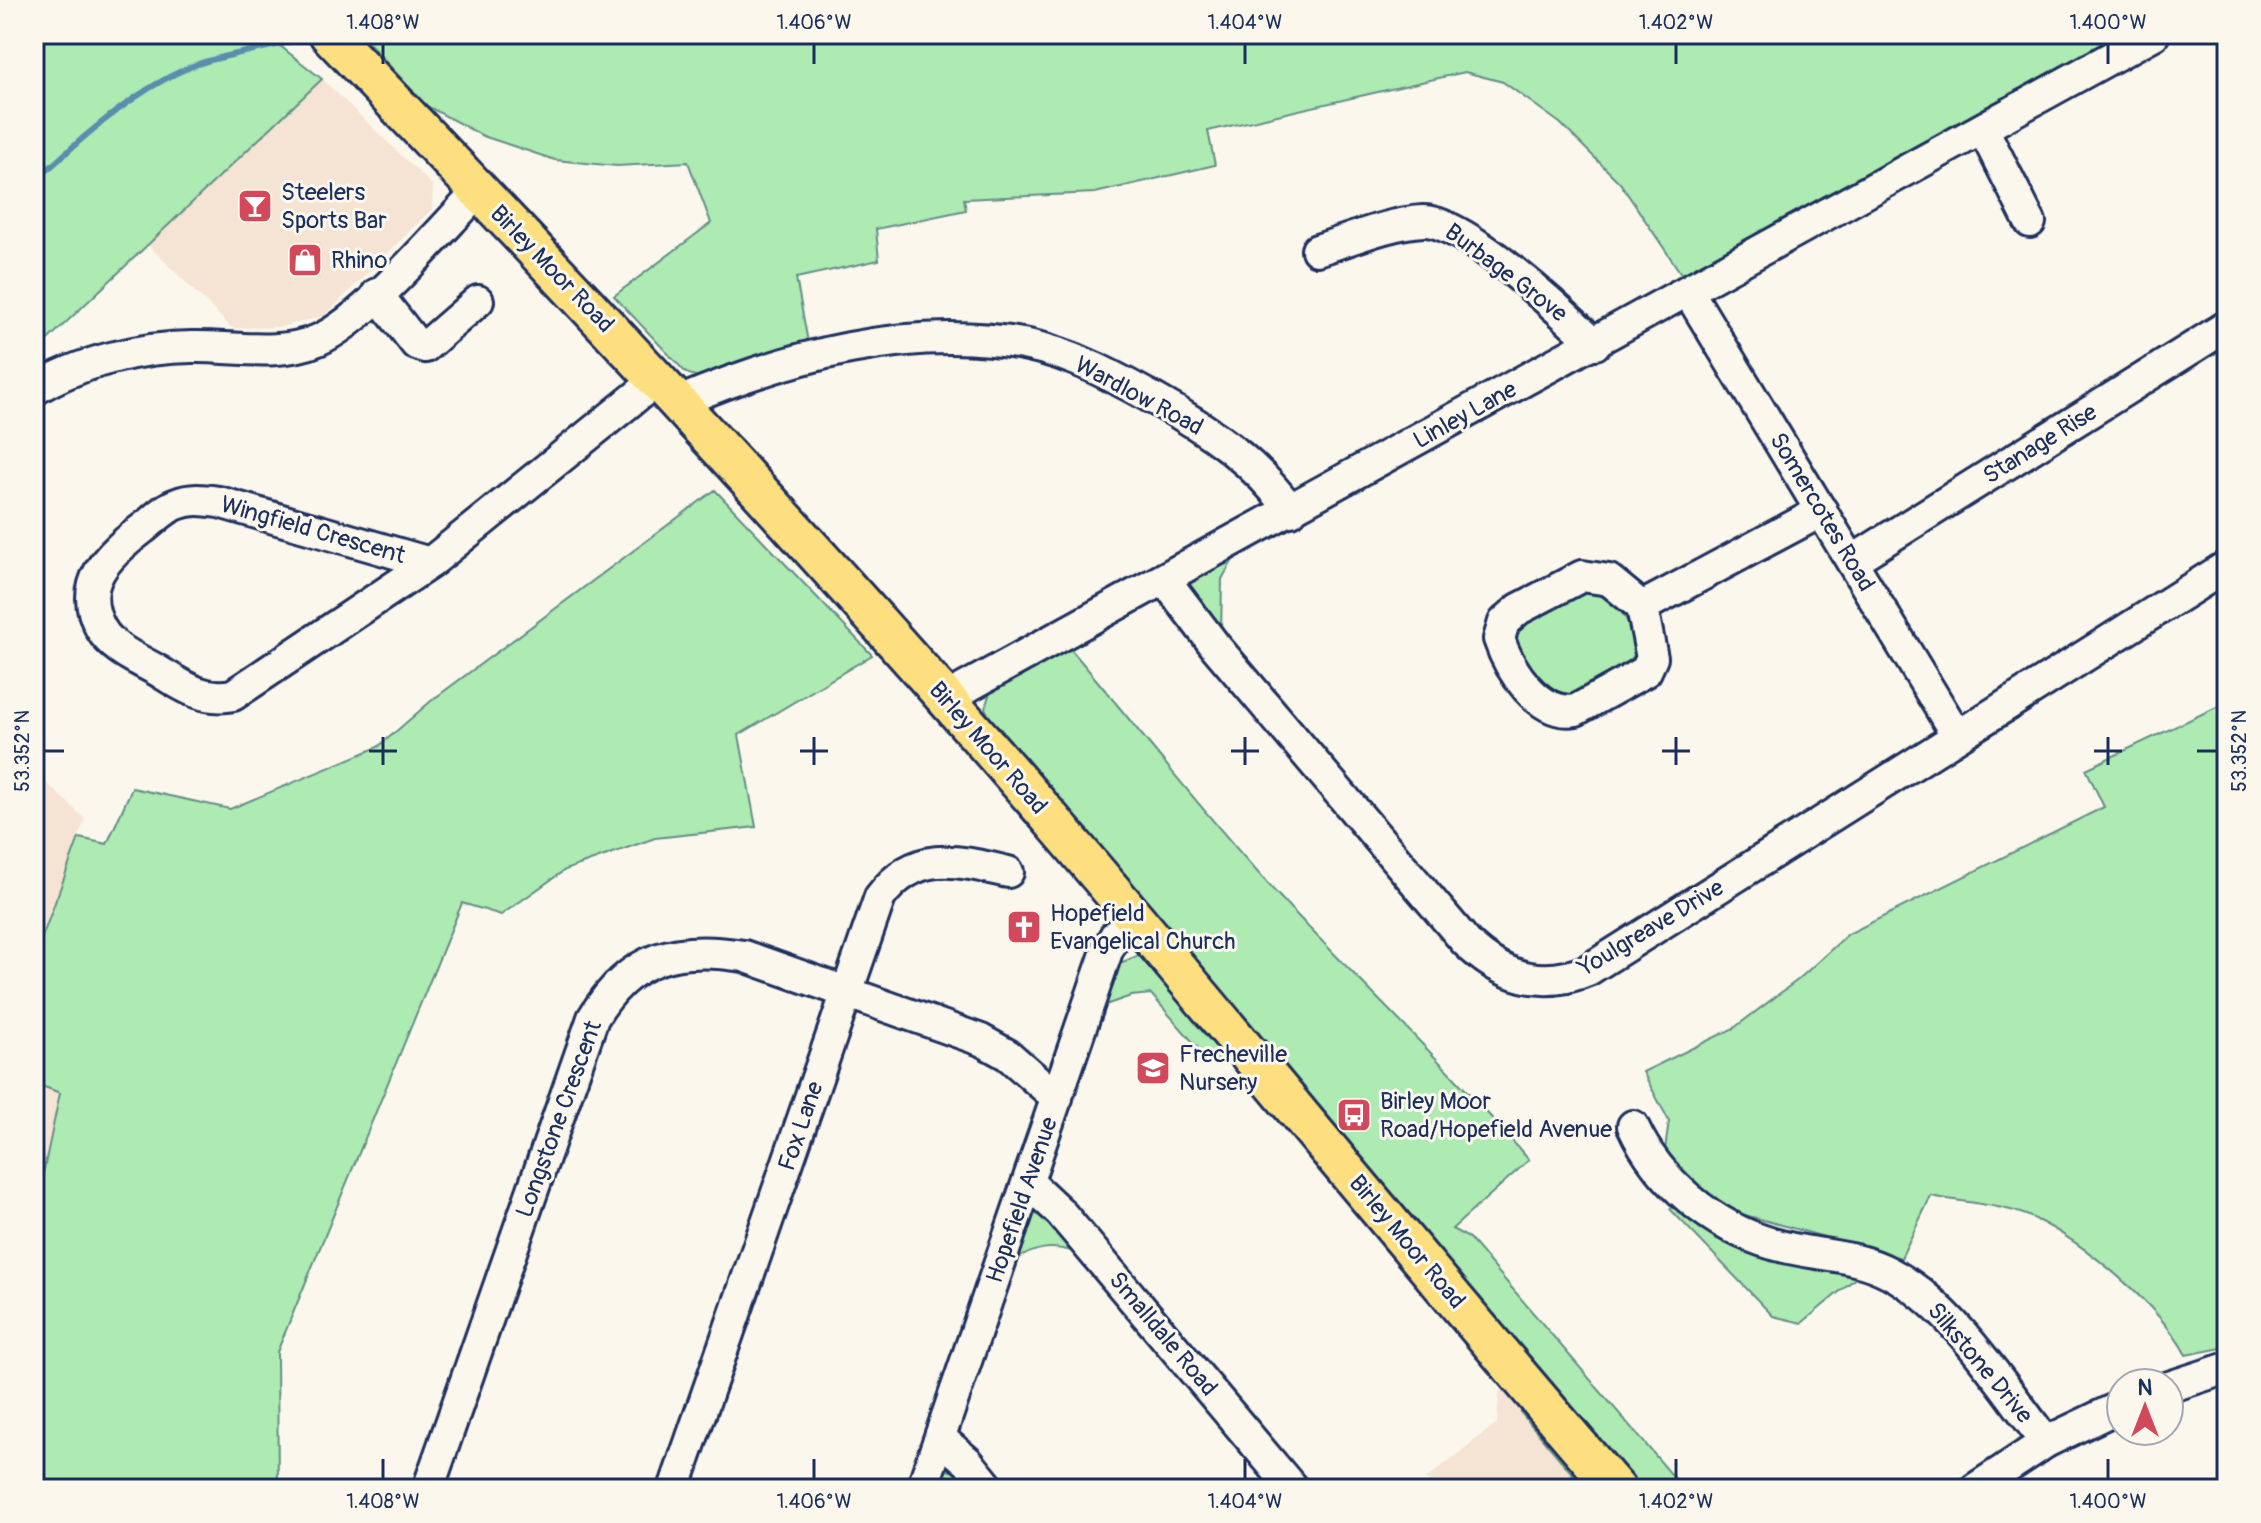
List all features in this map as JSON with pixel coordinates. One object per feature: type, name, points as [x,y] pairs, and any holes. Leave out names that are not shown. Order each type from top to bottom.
[{"type":"main road","name":"Birley Moor Road","points":[[329,34],[668,390],[945,699],[1616,1489]]},
{"type":"street","name":"Linley Lane","points":[[945,699],[2154,34]]},
{"type":"street","points":[[1983,129],[2030,222]]},
{"type":"street","points":[[34,390],[70,373],[166,348],[286,348],[315,341],[345,327],[478,192]]},
{"type":"street","name":"Burbage Grove","points":[[1317,250],[1400,225],[1436,222],[1461,235],[1522,280],[1595,344]]},
{"type":"street","name":"Somercotes Road","points":[[1688,291],[1956,734]]},
{"type":"street","points":[[377,294],[416,344],[425,347],[478,301]]},
{"type":"street","name":"Stanage Rise","points":[[1852,561],[2227,326]]},
{"type":"street","name":"Wardlow Road","points":[[668,390],[821,353],[877,343],[933,339],[1029,346],[1075,360],[1123,382],[1210,432],[1247,461],[1291,511]]},
{"type":"street","name":"Wingfield Crescent","points":[[430,563],[219,502],[196,499],[174,504],[115,551],[98,569],[92,586],[94,613],[111,642],[196,694],[219,698],[233,695],[430,563],[668,390]]},
{"type":"street","points":[[1642,607],[1822,511]]},
{"type":"street","name":"Youlgreave Drive","points":[[1165,580],[1216,647],[1466,942],[1496,968],[1531,979],[1571,977],[1588,970],[1956,734],[2092,654],[2227,566]]},
{"type":"street","points":[[1582,576],[1609,580],[1642,607],[1652,658],[1646,671],[1576,710],[1564,712],[1553,709],[1520,681],[1499,639],[1504,622],[1519,609],[1582,576]]},
{"type":"street","name":"Fox Lane","points":[[674,1489],[880,897],[894,878],[915,866],[940,861],[1008,872]]},
{"type":"street","name":"Hopefield Avenue","points":[[922,1489],[1112,941],[1135,919]]},
{"type":"street","name":"Longstone Crescent","points":[[428,1489],[593,1018],[613,988],[641,967],[664,957],[718,951],[744,956],[981,1040],[1008,1055],[1057,1098]]},
{"type":"street","name":"Silkstone Drive","points":[[1633,1126],[1654,1164],[1699,1207],[1721,1222],[1773,1244],[1867,1262],[1919,1292],[1983,1360],[2046,1442]]},
{"type":"street","name":"Smalldale Road","points":[[1029,1183],[1060,1212],[1293,1489]]},
{"type":"street","points":[[2185,1382],[2227,1368]]},
{"type":"street","points":[[1975,1489],[2046,1442],[2105,1414]]},
{"type":"street","points":[[940,1438],[968,1462],[990,1489]]},
{"type":"shaded area","points":[[322,79],[433,186],[432,209],[324,316],[281,327],[232,328],[147,244]]},
{"type":"shaded area","points":[[34,771],[85,819],[34,959]]},
{"type":"shaded area","points":[[34,1083],[60,1093],[34,1217]]},
{"type":"shaded area","points":[[1509,1365],[1616,1489],[1434,1489],[1426,1479],[1497,1423],[1499,1395]]},
{"type":"green space","points":[[34,34],[265,34],[322,79],[34,353]]},
{"type":"green space","points":[[361,34],[2125,34],[1682,275],[1620,183],[1560,123],[1503,82],[1465,72],[1208,131],[1215,165],[1095,193],[964,199],[966,210],[876,229],[879,260],[796,278],[808,342],[698,377],[686,373],[614,296],[711,223],[688,162],[617,166],[555,160],[483,136],[425,105]]},
{"type":"green space","points":[[715,490],[872,655],[739,735],[756,827],[655,838],[565,870],[501,915],[462,903],[277,1352],[278,1489],[34,1489],[34,1217],[60,1093],[34,1083],[34,959],[79,838],[107,844],[132,788],[230,809],[378,747],[431,701]]},
{"type":"green space","points":[[1238,551],[1222,579],[1221,637],[1183,585]]},
{"type":"green space","points":[[1582,589],[1603,596],[1619,609],[1631,628],[1638,649],[1628,664],[1566,697],[1529,667],[1517,646],[1517,635],[1533,615]]},
{"type":"green space","points":[[1068,646],[1252,866],[1529,1160],[1452,1229],[1469,1238],[1684,1489],[1640,1486],[993,725],[985,708],[991,689]]},
{"type":"green space","points":[[2227,702],[2227,1347],[2186,1355],[2158,1316],[2119,1277],[2075,1243],[2022,1214],[1931,1196],[1901,1258],[1727,1210],[1664,1157],[1669,1121],[1643,1072],[1734,1028],[1799,979],[1848,934],[2104,807],[2086,769]]},
{"type":"green space","points":[[1142,954],[1228,1052],[1212,1064],[1151,994],[1131,996],[1105,1005],[1120,963]]},
{"type":"green space","points":[[1680,1203],[1864,1271],[1802,1323],[1773,1316],[1670,1209]]},
{"type":"green space","points":[[1043,1211],[1081,1254],[1045,1248],[1011,1263],[1024,1224]]},
{"type":"green space","points":[[1522,1405],[1597,1489],[1585,1489],[1521,1413]]},
{"type":"green space","points":[[947,1470],[959,1473],[973,1489],[933,1489],[937,1478]]},
{"type":"waterway","points":[[34,183],[113,113],[158,83],[204,62],[317,34]]},
{"type":"place","name":"Steelers Sports Bar","points":[[255,206]]},
{"type":"place","name":"Rhino","points":[[305,260]]},
{"type":"place","name":"Hopefield Evangelical Church","points":[[1024,927]]},
{"type":"place","name":"Frecheville Nursery","points":[[1153,1068]]},
{"type":"place","name":"Birley Moor Road/Hopefield Avenue","points":[[1354,1115]]}]
